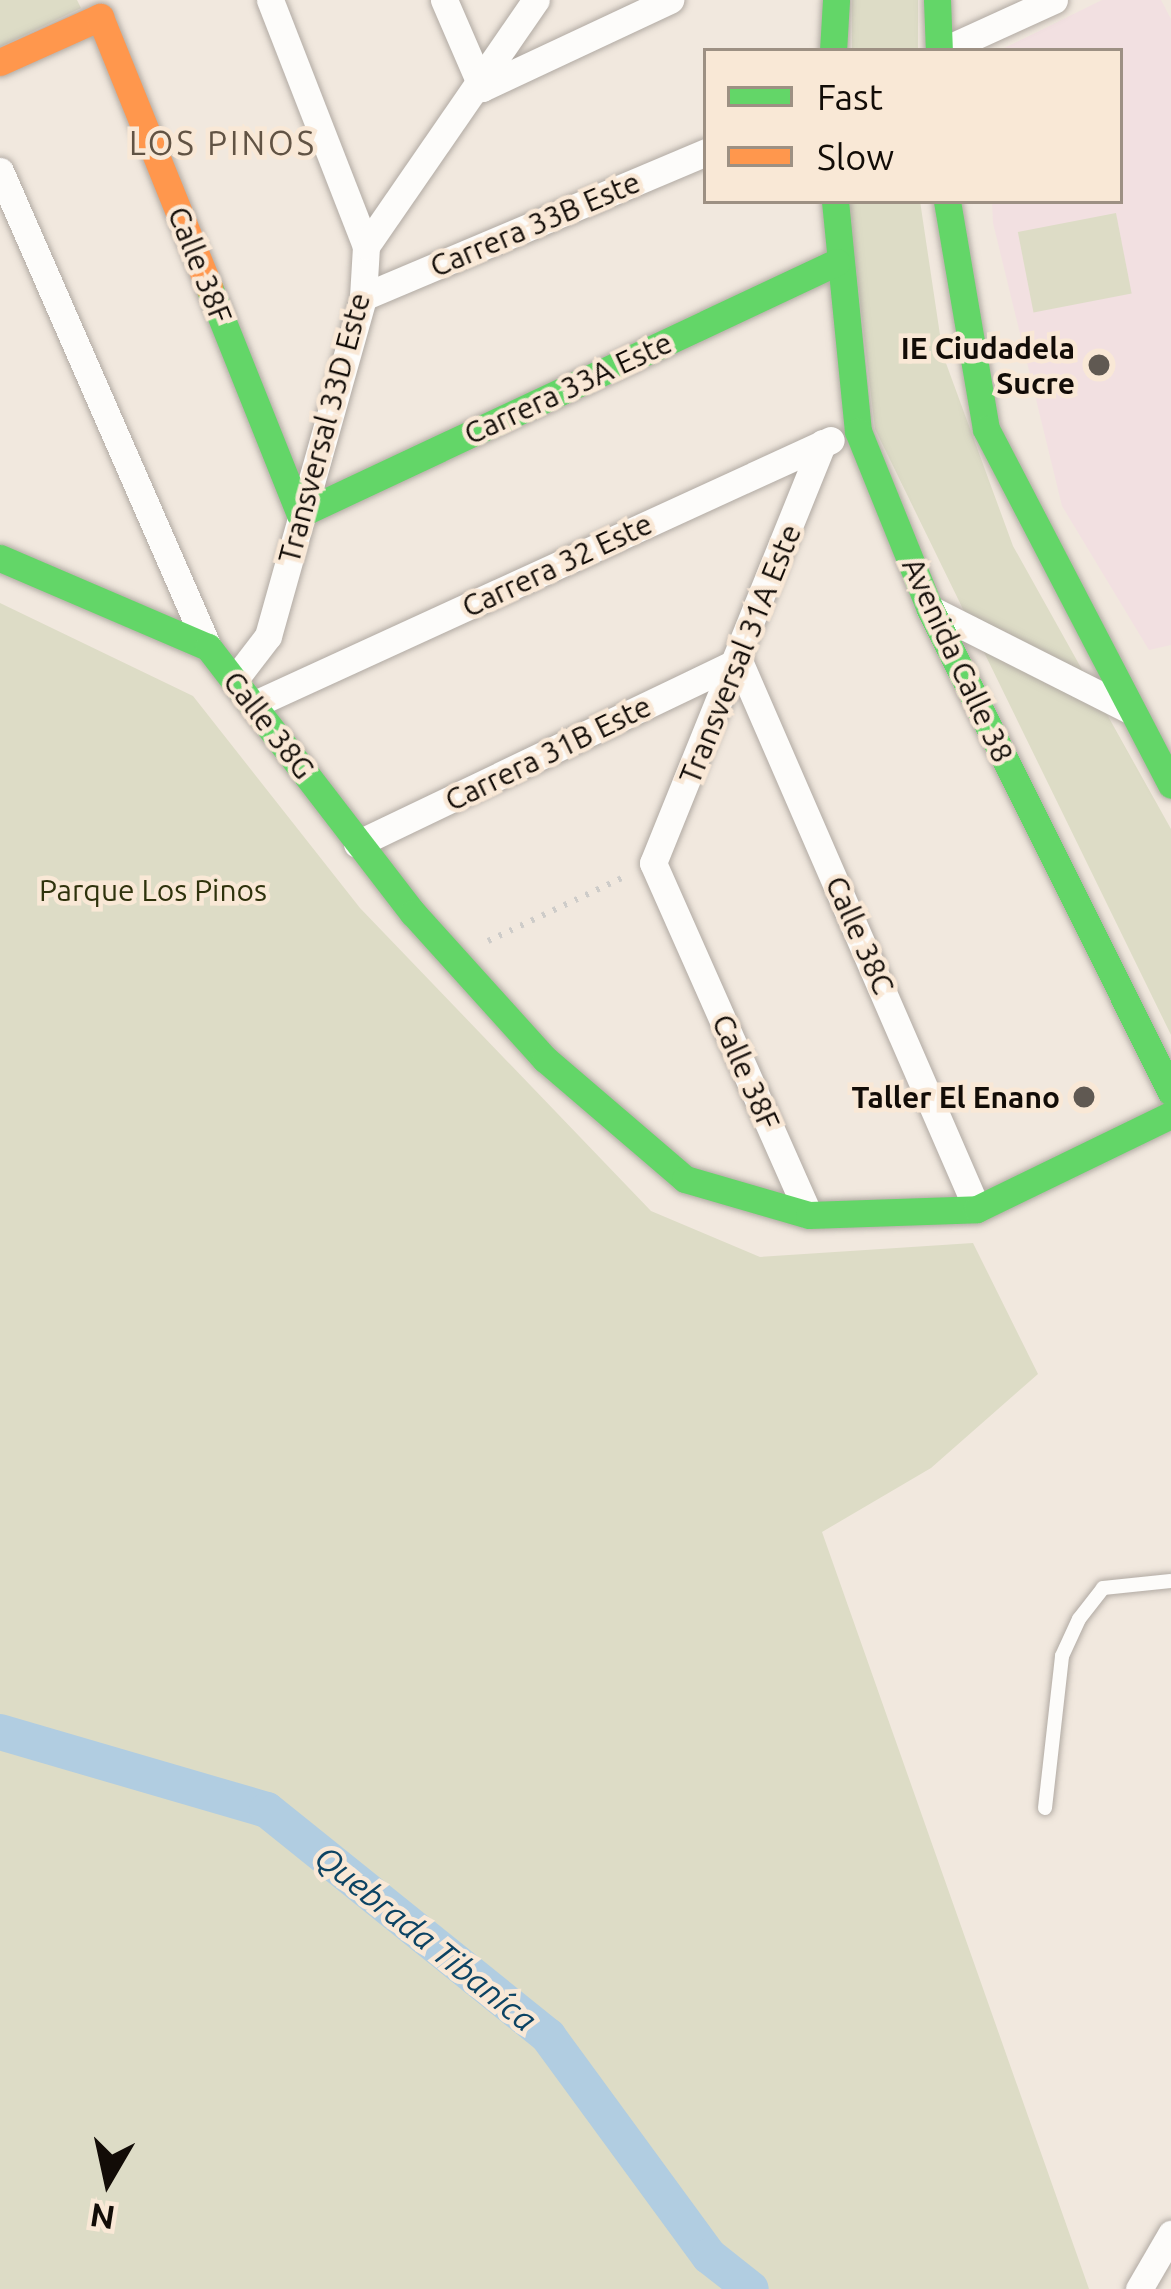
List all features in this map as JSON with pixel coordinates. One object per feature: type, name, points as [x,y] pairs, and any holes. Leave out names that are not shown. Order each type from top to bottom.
[{"type":"street","points":[[270,0],[366,245]]},
{"type":"street","points":[[444,0],[482,88]]},
{"type":"street","points":[[366,245],[482,88],[536,0]]},
{"type":"street","points":[[482,88],[670,0]]},
{"type":"street","points":[[833,48],[836,0]]},
{"type":"street","points":[[937,0],[941,48]]},
{"type":"street","points":[[948,48],[1054,0]]},
{"type":"street","name":"Calle 38F","points":[[0,62],[100,17],[300,514]]},
{"type":"street","name":"Carrera 33B Este","points":[[363,297],[703,153]]},
{"type":"street","name":"Calle 38G","points":[[0,171],[208,647],[257,703],[357,844],[453,957],[619,1130],[685,1179],[809,1214]]},
{"type":"street","name":"Avenida Calle 38","points":[[835,204],[837,262],[858,431],[930,609],[1171,1091]]},
{"type":"street","points":[[948,204],[986,429],[1130,710],[1162,752],[1171,785]]},
{"type":"street","name":"Transversal 33D Este","points":[[235,680],[268,636],[363,297],[366,245]]},
{"type":"street","name":"Carrera 33A Este","points":[[300,514],[837,262]]},
{"type":"street","name":"Carrera 32 Este","points":[[257,703],[858,431]]},
{"type":"street","name":"Transversal 31A Este","points":[[652,863],[740,661],[823,443]]},
{"type":"street","points":[[0,558],[208,647]]},
{"type":"street","points":[[930,609],[1130,710]]},
{"type":"street","name":"Carrera 31B Este","points":[[357,844],[740,661]]},
{"type":"street","name":"Calle 38C","points":[[740,661],[977,1209]]},
{"type":"street","name":"Calle 38F","points":[[652,863],[809,1214]]},
{"type":"street","points":[[809,1214],[977,1209],[1171,1115]]},
{"type":"street","points":[[1138,2289],[1171,2234]]},
{"type":"lane","points":[[1045,1808],[1062,1656],[1079,1619],[1103,1588],[1171,1581]]},
{"type":"path","points":[[453,957],[652,863]]},
{"type":"shaded area","name":"IE Ciudadela Sucre","points":[[1102,0],[1161,0],[1171,19],[1171,645],[1149,650],[1062,506],[993,223],[992,204],[1123,204],[1123,48],[1004,48]]},
{"type":"green space","points":[[0,0],[77,0],[81,8],[0,47]]},
{"type":"green space","points":[[852,0],[918,0],[918,48],[852,48]]},
{"type":"green space","points":[[848,204],[920,204],[943,355],[1013,546],[1171,829],[1171,1035],[875,429]]},
{"type":"green space","points":[[1116,213],[1132,293],[1033,313],[1018,232]]},
{"type":"green space","name":"Parque Los Pinos","points":[[0,603],[193,696],[360,908],[651,1211],[760,1257],[973,1243],[1038,1374],[931,1468],[822,1532],[1089,2289],[0,2289]]},
{"type":"waterway","name":"Quebrada Tibaníca","points":[[0,1732],[267,1810],[548,2036],[709,2256],[751,2289]]},
{"type":"traffic: fast","points":[[833,48],[836,0]]},
{"type":"traffic: fast","points":[[937,0],[939,48]]},
{"type":"traffic: fast","points":[[835,204],[858,431],[930,609],[1171,1092]]},
{"type":"traffic: fast","points":[[948,204],[986,429],[1171,785]]},
{"type":"traffic: fast","points":[[209,287],[300,514],[837,262]]},
{"type":"traffic: fast","points":[[0,558],[208,647],[413,913],[545,1059],[685,1179],[809,1215],[977,1209],[1171,1115]]},
{"type":"traffic: slow","points":[[0,62],[100,17],[209,287]]},
{"type":"place","name":"IE Ciudadela Sucre","points":[[1099,365]]},
{"type":"place","name":"Taller El Enano","points":[[1084,1097]]},
{"type":"district","name":"LOS PINOS","points":[[223,143]]}]
